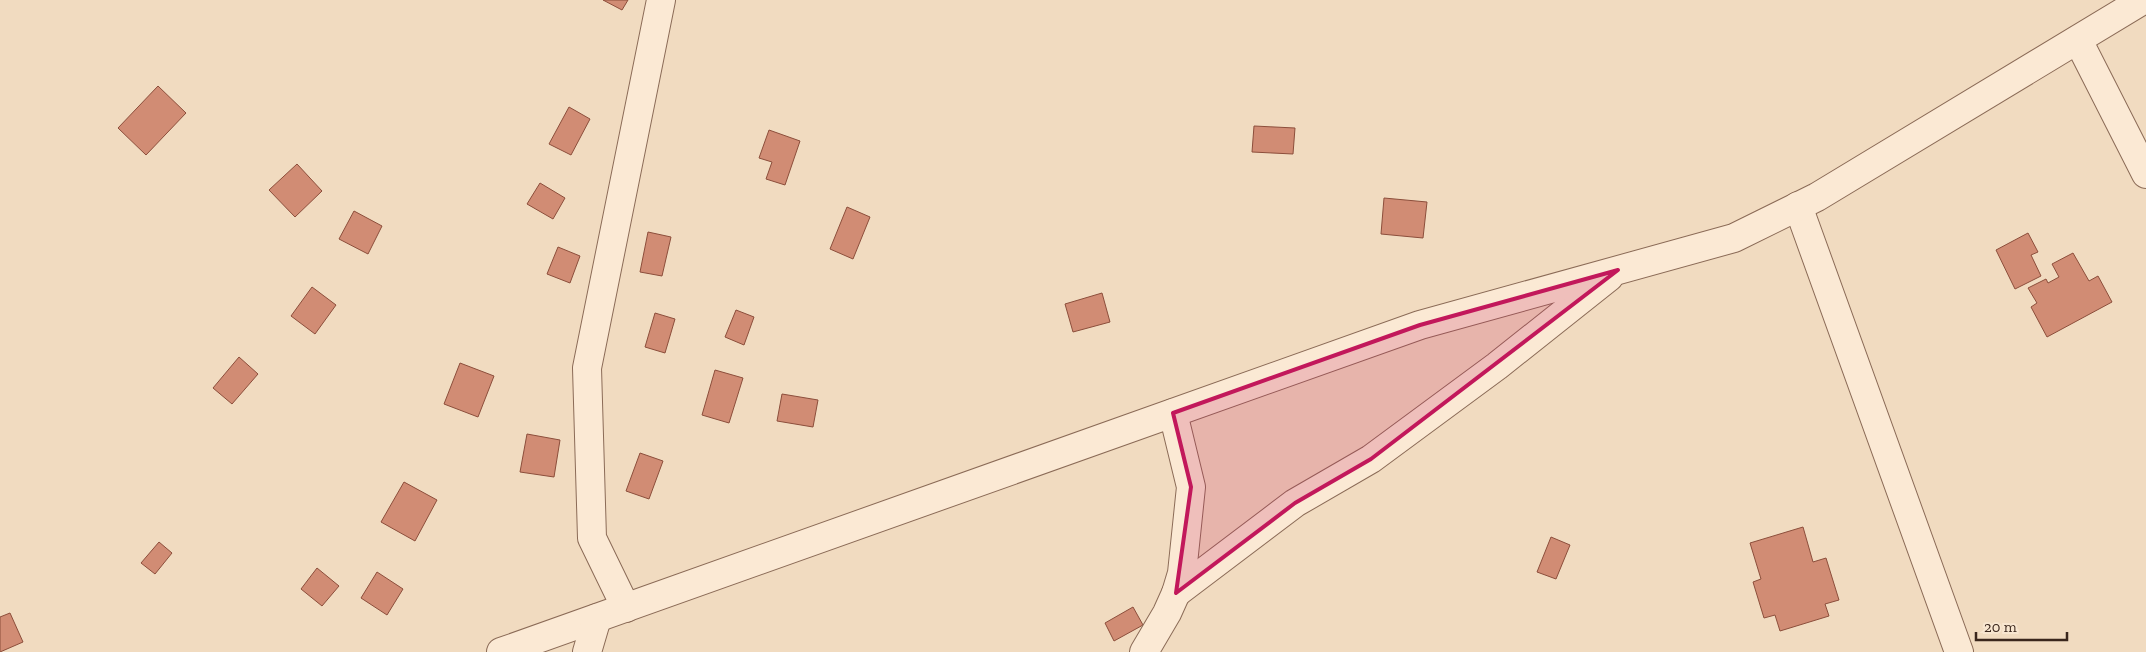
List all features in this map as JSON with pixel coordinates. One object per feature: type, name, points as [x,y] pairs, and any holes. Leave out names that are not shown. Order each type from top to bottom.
[{"type":"street","points":[[626,608],[592,538],[587,368],[661,0]]},
{"type":"street","points":[[501,652],[1420,325],[1734,238],[1798,206],[1883,158],[2143,0]]},
{"type":"street","points":[[2078,40],[2146,174]]},
{"type":"street","points":[[1798,206],[1959,652]]},
{"type":"street","points":[[1176,593],[1295,503],[1371,459],[1497,366],[1618,270]]},
{"type":"street","points":[[1144,652],[1167,613],[1176,593],[1182,572],[1191,488],[1173,413]]},
{"type":"street","points":[[587,652],[597,618]]},
{"type":"highlighted area","points":[[1618,270],[1371,459],[1295,503],[1176,593],[1191,487],[1173,413],[1420,325]]},
{"type":"building","points":[[603,0],[628,0],[622,10]]},
{"type":"building","points":[[158,86],[186,113],[146,155],[118,128]]},
{"type":"building","points":[[569,107],[590,119],[571,155],[549,144]]},
{"type":"building","points":[[1254,126],[1295,128],[1293,154],[1252,152]]},
{"type":"building","points":[[769,130],[800,141],[785,185],[766,179],[772,162],[759,158]]},
{"type":"building","points":[[297,164],[322,191],[295,217],[269,190]]},
{"type":"building","points":[[540,183],[565,198],[553,219],[527,204]]},
{"type":"building","points":[[1384,198],[1427,202],[1423,238],[1381,234]]},
{"type":"building","points":[[847,207],[870,217],[853,259],[830,249]]},
{"type":"building","points":[[354,211],[382,226],[368,254],[339,239]]},
{"type":"building","points":[[648,232],[671,237],[662,276],[640,272]]},
{"type":"building","points":[[2028,233],[2038,252],[2031,255],[2041,276],[2015,289],[1996,250]]},
{"type":"building","points":[[558,247],[580,256],[570,283],[547,274]]},
{"type":"building","points":[[2073,253],[2089,281],[2098,276],[2112,302],[2047,337],[2031,307],[2037,303],[2028,288],[2046,279],[2048,283],[2059,277],[2052,264]]},
{"type":"building","points":[[312,287],[336,305],[315,334],[291,316]]},
{"type":"building","points":[[1102,293],[1110,322],[1073,332],[1065,304]]},
{"type":"building","points":[[736,310],[754,317],[744,345],[725,337]]},
{"type":"building","points":[[655,313],[675,319],[665,353],[645,347]]},
{"type":"building","points":[[239,357],[258,374],[232,404],[213,388]]},
{"type":"building","points":[[460,363],[494,376],[478,417],[444,404]]},
{"type":"building","points":[[715,370],[743,378],[729,423],[702,415]]},
{"type":"building","points":[[782,394],[818,400],[813,427],[777,421]]},
{"type":"building","points":[[527,434],[560,440],[554,477],[520,472]]},
{"type":"building","points":[[640,453],[663,461],[649,499],[626,491]]},
{"type":"building","points":[[404,482],[437,500],[415,541],[381,522]]},
{"type":"building","points":[[1803,527],[1813,562],[1826,558],[1839,600],[1825,604],[1829,616],[1780,631],[1775,615],[1764,618],[1753,582],[1761,579],[1750,543]]},
{"type":"building","points":[[1551,537],[1570,545],[1556,579],[1537,572]]},
{"type":"building","points":[[159,542],[172,553],[155,574],[141,563]]},
{"type":"building","points":[[317,568],[339,586],[322,606],[301,589]]},
{"type":"building","points":[[377,572],[403,589],[387,615],[361,598]]},
{"type":"building","points":[[1133,607],[1143,625],[1114,641],[1105,623]]},
{"type":"building","points":[[10,613],[23,642],[0,652],[0,617]]}]
